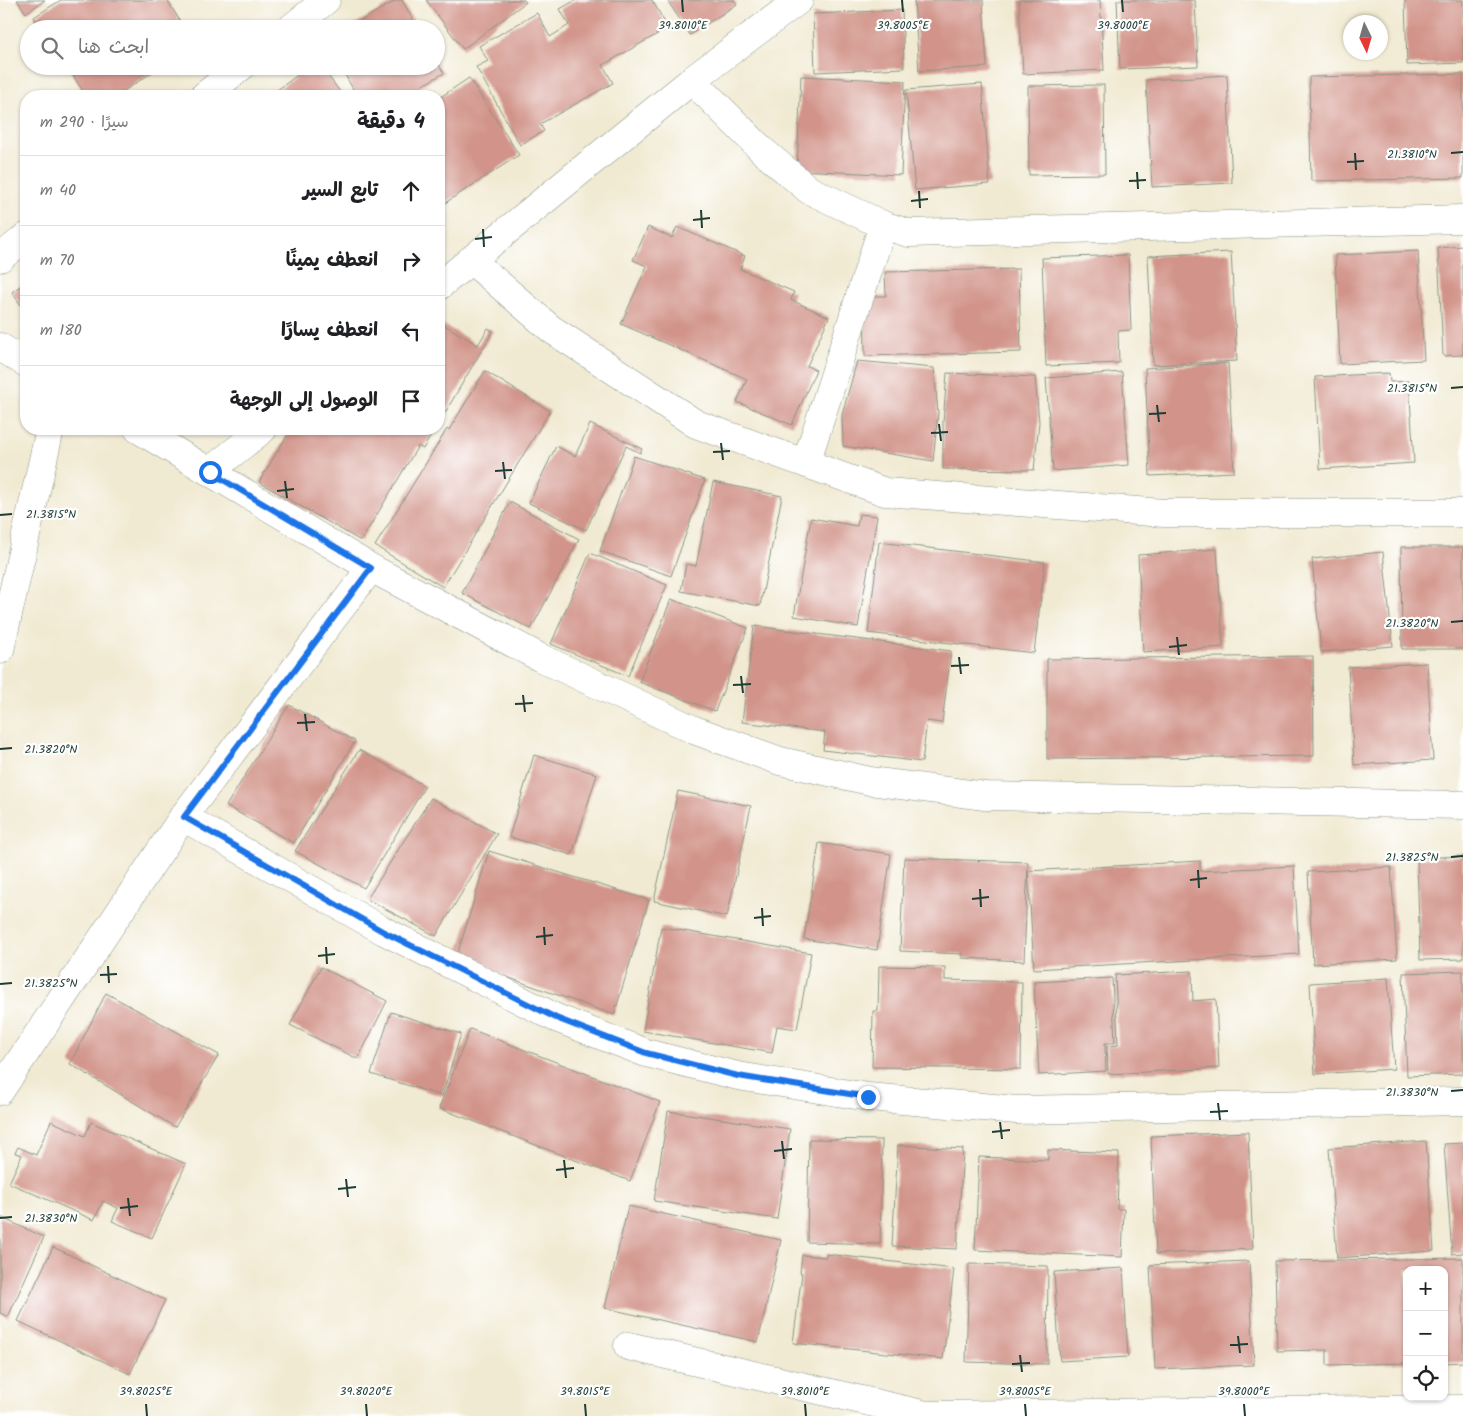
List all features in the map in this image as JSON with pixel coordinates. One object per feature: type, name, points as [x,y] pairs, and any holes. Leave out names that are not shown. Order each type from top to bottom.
[{"type":"street","points":[[301,20],[326,0]]},
{"type":"street","points":[[445,281],[692,80],[799,0]]},
{"type":"street","points":[[212,90],[231,75]]},
{"type":"street","points":[[692,80],[764,152],[809,190],[883,225],[908,233],[1463,219]]},
{"type":"street","points":[[806,464],[883,225]]},
{"type":"street","points":[[0,258],[20,242]]},
{"type":"street","points":[[471,260],[551,329],[696,424],[885,492],[1164,513],[1463,514]]},
{"type":"street","points":[[0,347],[20,359]]},
{"type":"street","points":[[0,650],[49,435]]},
{"type":"street","points":[[148,435],[371,568],[541,658],[694,730],[780,761],[870,781],[985,796],[1463,805]]},
{"type":"street","points":[[210,472],[256,435]]},
{"type":"street","points":[[0,1091],[184,817],[371,568]]},
{"type":"street","points":[[184,817],[384,932],[556,1018],[646,1053],[738,1076],[868,1097],[1017,1110],[1463,1100]]},
{"type":"street","points":[[628,1346],[926,1415],[1463,1409]]},
{"type":"building","points":[[17,0],[45,0],[26,13]]},
{"type":"building","points":[[61,0],[167,0],[179,20],[36,20],[34,17]]},
{"type":"building","points":[[397,0],[402,0],[413,20],[362,20]]},
{"type":"building","points":[[426,0],[524,0],[526,2],[463,49],[445,25],[445,20],[441,20]]},
{"type":"building","points":[[576,0],[652,0],[668,28],[603,65],[613,83],[540,124],[544,131],[520,145],[476,67],[488,61],[479,46],[537,13],[550,37],[569,25],[560,9]]},
{"type":"building","points":[[667,0],[734,0],[737,4],[690,35]]},
{"type":"building","points":[[914,0],[983,0],[987,67],[919,71]]},
{"type":"building","points":[[1019,0],[1100,0],[1104,70],[1023,74]]},
{"type":"building","points":[[1117,0],[1195,0],[1198,66],[1120,69]]},
{"type":"building","points":[[1405,0],[1463,0],[1463,63],[1407,65]]},
{"type":"building","points":[[902,10],[904,68],[815,72],[813,14]]},
{"type":"building","points":[[1463,74],[1463,178],[1311,181],[1309,77]]},
{"type":"building","points":[[73,75],[148,75],[125,90],[82,90]]},
{"type":"building","points":[[298,75],[328,75],[339,90],[277,90]]},
{"type":"building","points":[[345,75],[441,75],[414,90],[354,90]]},
{"type":"building","points":[[1227,75],[1232,183],[1152,187],[1146,80]]},
{"type":"building","points":[[801,76],[905,81],[901,175],[797,170]]},
{"type":"building","points":[[469,78],[519,155],[445,203],[445,94]]},
{"type":"building","points":[[982,84],[990,184],[915,190],[906,90]]},
{"type":"building","points":[[1104,85],[1105,174],[1029,175],[1028,86]]},
{"type":"building","points":[[648,227],[672,238],[677,227],[745,256],[740,269],[794,292],[791,300],[829,317],[807,366],[816,370],[792,425],[737,402],[747,379],[621,324],[647,266],[633,260]]},
{"type":"building","points":[[1463,246],[1463,355],[1443,356],[1438,248]]},
{"type":"building","points":[[1418,251],[1424,360],[1340,364],[1335,255]]},
{"type":"building","points":[[1231,252],[1237,361],[1153,365],[1148,256]]},
{"type":"building","points":[[1128,255],[1131,330],[1118,331],[1119,363],[1046,366],[1042,258]]},
{"type":"building","points":[[1019,269],[1021,352],[865,356],[864,296],[886,296],[885,272]]},
{"type":"building","points":[[20,286],[20,304],[12,292]]},
{"type":"building","points":[[445,326],[478,345],[488,328],[493,331],[445,413]]},
{"type":"building","points":[[857,361],[934,368],[938,413],[933,461],[843,446],[842,415]]},
{"type":"building","points":[[1228,363],[1234,472],[1150,476],[1145,368]]},
{"type":"building","points":[[485,371],[550,411],[443,587],[375,546],[447,429],[449,430]]},
{"type":"building","points":[[1122,372],[1129,465],[1053,471],[1046,378]]},
{"type":"building","points":[[947,373],[1035,377],[1039,422],[1034,470],[943,469],[943,423]]},
{"type":"building","points":[[1389,373],[1390,382],[1409,381],[1414,463],[1320,469],[1315,377]]},
{"type":"building","points":[[590,424],[642,449],[640,453],[626,446],[586,530],[529,503],[556,446],[575,456]]},
{"type":"building","points":[[287,435],[431,435],[423,449],[418,446],[361,541],[259,482]]},
{"type":"building","points":[[634,456],[705,480],[671,576],[600,551]]},
{"type":"building","points":[[713,482],[782,496],[760,606],[681,591],[686,564],[696,566]]},
{"type":"building","points":[[510,502],[579,539],[531,629],[462,593]]},
{"type":"building","points":[[859,514],[877,516],[858,627],[794,616],[811,518],[857,526]]},
{"type":"building","points":[[879,542],[1045,562],[1034,653],[868,633]]},
{"type":"building","points":[[1401,547],[1463,547],[1463,649],[1402,649]]},
{"type":"building","points":[[1217,549],[1223,647],[1143,652],[1138,555]]},
{"type":"building","points":[[1383,552],[1393,646],[1321,652],[1312,559]]},
{"type":"building","points":[[590,553],[667,585],[628,676],[551,644]]},
{"type":"building","points":[[671,599],[748,628],[715,711],[639,682]]},
{"type":"building","points":[[754,626],[951,651],[942,723],[927,721],[922,762],[823,750],[825,732],[742,722]]},
{"type":"building","points":[[1313,656],[1314,756],[1047,759],[1047,659]]},
{"type":"building","points":[[1427,663],[1433,760],[1354,765],[1348,667]]},
{"type":"building","points":[[289,705],[355,741],[294,843],[226,806]]},
{"type":"building","points":[[359,750],[425,786],[364,888],[295,851]]},
{"type":"building","points":[[534,755],[597,774],[572,855],[509,837]]},
{"type":"building","points":[[678,791],[751,806],[727,917],[654,901]]},
{"type":"building","points":[[431,798],[497,834],[436,936],[367,899]]},
{"type":"building","points":[[819,843],[891,854],[877,950],[804,939]]},
{"type":"building","points":[[489,851],[649,900],[614,1015],[456,959]]},
{"type":"building","points":[[1463,856],[1463,959],[1420,960],[1417,858]]},
{"type":"building","points":[[904,858],[1028,862],[1024,961],[962,958],[962,954],[900,951]]},
{"type":"building","points":[[1200,861],[1200,871],[1294,866],[1299,954],[1034,969],[1028,871]]},
{"type":"building","points":[[1391,867],[1397,959],[1313,964],[1308,872]]},
{"type":"building","points":[[661,927],[811,953],[797,1029],[777,1026],[772,1053],[643,1031]]},
{"type":"building","points":[[879,966],[945,967],[945,980],[1022,982],[1021,1069],[872,1067],[873,1011],[878,1011]]},
{"type":"building","points":[[321,967],[387,1001],[358,1059],[290,1025]]},
{"type":"building","points":[[1192,971],[1193,1001],[1216,999],[1219,1068],[1108,1074],[1107,1046],[1118,1045],[1115,975]]},
{"type":"building","points":[[1463,971],[1463,1074],[1407,1076],[1403,973]]},
{"type":"building","points":[[1112,978],[1115,1043],[1105,1043],[1106,1071],[1039,1075],[1034,982]]},
{"type":"building","points":[[1388,978],[1394,1069],[1315,1074],[1310,983]]},
{"type":"building","points":[[106,993],[219,1055],[175,1127],[70,1064]]},
{"type":"building","points":[[391,1012],[461,1034],[442,1096],[371,1074]]},
{"type":"building","points":[[470,1029],[660,1102],[630,1181],[439,1108]]},
{"type":"building","points":[[668,1111],[790,1129],[777,1219],[654,1201]]},
{"type":"building","points":[[51,1121],[85,1136],[91,1122],[186,1164],[152,1238],[112,1221],[118,1208],[103,1201],[94,1220],[9,1183],[22,1155],[15,1153],[18,1147],[36,1155]]},
{"type":"building","points":[[1248,1132],[1253,1249],[1156,1254],[1151,1136]]},
{"type":"building","points":[[809,1139],[882,1140],[880,1244],[807,1242]]},
{"type":"building","points":[[1426,1141],[1434,1251],[1337,1258],[1329,1148]]},
{"type":"building","points":[[1463,1143],[1463,1253],[1452,1254],[1444,1144]]},
{"type":"building","points":[[898,1145],[963,1149],[957,1249],[892,1246]]},
{"type":"building","points":[[1048,1150],[1119,1153],[1117,1209],[1124,1209],[1122,1257],[975,1250],[979,1157],[1048,1160]]},
{"type":"building","points":[[628,1206],[781,1240],[758,1342],[605,1308]]},
{"type":"building","points":[[0,1217],[44,1237],[8,1317],[0,1313]]},
{"type":"building","points":[[53,1247],[165,1300],[130,1374],[18,1321]]},
{"type":"building","points":[[826,1254],[954,1269],[943,1359],[793,1343],[802,1273],[800,1273],[802,1255],[826,1257]]},
{"type":"building","points":[[1463,1258],[1463,1362],[1448,1363],[1448,1266],[1403,1266],[1403,1363],[1327,1365],[1327,1350],[1277,1351],[1275,1261]]},
{"type":"building","points":[[1249,1261],[1254,1365],[1155,1369],[1150,1265]]},
{"type":"building","points":[[969,1264],[1048,1266],[1047,1364],[966,1362]]},
{"type":"building","points":[[1123,1268],[1128,1357],[1060,1361],[1054,1272]]},
{"type":"route","points":[[210,472],[371,568],[184,817],[384,932],[556,1018],[646,1053],[738,1076],[868,1097]]}]
